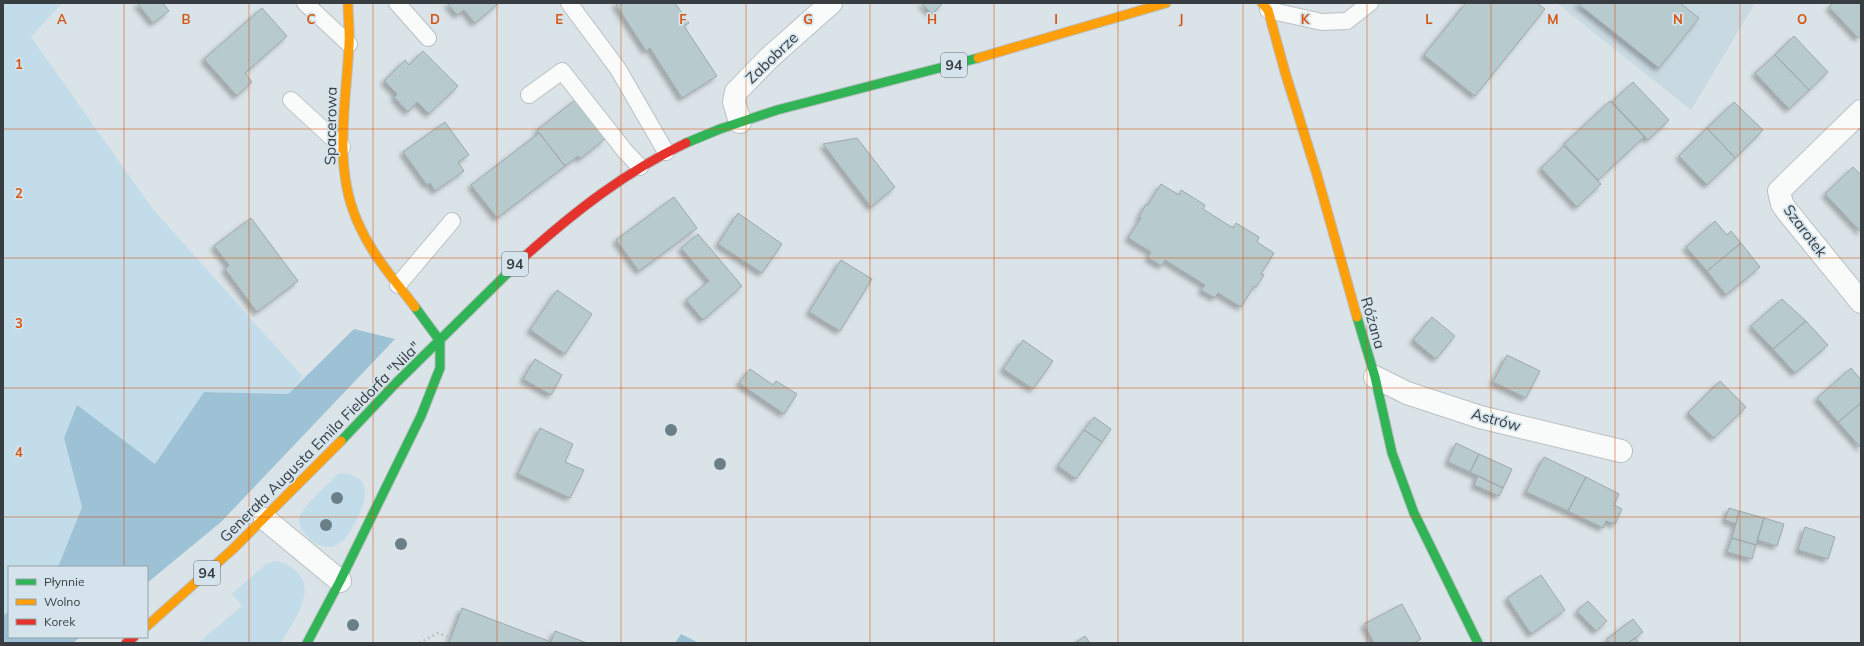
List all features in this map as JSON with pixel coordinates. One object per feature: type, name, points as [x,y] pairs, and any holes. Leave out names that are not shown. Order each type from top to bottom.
[{"type":"street","name":"Spacerowa","points":[[348,3],[349,44],[342,147],[349,200],[360,228],[398,285],[440,341]]},
{"type":"street","name":"Zabobrze","points":[[740,122],[734,102],[736,92],[769,58],[830,3]]},
{"type":"street","name":"Generała Augusta Emila Fieldorfa \"Nila\"","points":[[148,625],[173,605],[265,519],[372,408],[515,264],[572,214],[597,195],[640,167],[666,152],[709,132],[781,109],[1028,45],[1166,3]]},
{"type":"street","name":"Różana","points":[[1265,7],[1317,175],[1350,296],[1375,377],[1392,453],[1414,513],[1478,643]]},
{"type":"street","name":"Szarotek","points":[[1861,111],[1779,191],[1782,204],[1787,211],[1861,302]]},
{"type":"street","name":"Generała Augusta Emila Fieldorfa \"Nila\"","points":[[307,643],[340,581],[421,416],[440,368],[440,341]]},
{"type":"street","name":"Astrów","points":[[1375,377],[1407,392],[1480,416],[1621,451]]},
{"type":"street","points":[[265,519],[340,581]]},
{"type":"lane","points":[[305,3],[349,44]]},
{"type":"lane","points":[[397,3],[428,38]]},
{"type":"lane","points":[[569,3],[618,69],[666,152]]},
{"type":"lane","points":[[1265,7],[1322,22],[1347,21],[1370,3]]},
{"type":"lane","points":[[529,95],[562,71],[625,151],[640,167]]},
{"type":"lane","points":[[291,100],[342,147]]},
{"type":"lane","points":[[398,285],[452,221]]},
{"type":"path","points":[[418,643],[438,633],[451,638]]},
{"type":"shaded area","points":[[3,3],[62,3],[31,37],[152,208],[303,377],[288,394],[204,392],[155,464],[77,406],[64,438],[82,507],[58,566],[8,566],[8,612],[3,616]]},
{"type":"shaded area","points":[[1557,3],[1755,3],[1691,110]]},
{"type":"shaded area","points":[[354,329],[395,339],[221,522],[148,582],[148,566],[58,566],[82,507],[64,438],[77,405],[155,464],[204,392],[288,394]]},
{"type":"shaded area","points":[[339,473],[358,478],[363,484],[365,498],[355,523],[346,538],[335,546],[330,547],[315,543],[309,539],[300,526],[299,519],[310,502]]},
{"type":"shaded area","points":[[276,561],[288,565],[298,573],[303,581],[305,590],[304,599],[296,618],[281,643],[198,643],[242,606],[232,594],[266,564]]},
{"type":"shaded area","points":[[8,612],[8,638],[79,638],[73,643],[3,643],[3,616]]},
{"type":"shaded area","points":[[681,634],[699,643],[675,643]]},
{"type":"building","points":[[137,3],[163,3],[169,11],[153,23]]},
{"type":"building","points":[[447,3],[499,3],[475,23],[464,10],[457,15]]},
{"type":"building","points":[[615,3],[675,3],[689,23],[684,26],[717,76],[682,98],[650,48],[646,51]]},
{"type":"building","points":[[921,3],[943,3],[932,14]]},
{"type":"building","points":[[1466,3],[1537,3],[1545,9],[1475,96],[1424,55]]},
{"type":"building","points":[[1577,3],[1680,3],[1699,18],[1659,68]]},
{"type":"building","points":[[1833,3],[1861,3],[1861,35],[1858,38],[1829,7]]},
{"type":"building","points":[[262,8],[287,36],[245,73],[252,82],[237,96],[204,59]]},
{"type":"building","points":[[1794,36],[1828,72],[1809,90],[1775,55]]},
{"type":"building","points":[[423,51],[458,86],[429,114],[417,102],[408,112],[394,97],[397,94],[384,81],[405,60],[409,65]]},
{"type":"building","points":[[1775,55],[1809,90],[1789,109],[1755,73]]},
{"type":"building","points":[[1633,82],[1669,120],[1648,140],[1612,102]]},
{"type":"building","points":[[575,100],[605,139],[580,159],[578,156],[565,166],[537,130]]},
{"type":"building","points":[[1610,101],[1644,137],[1598,180],[1564,144]]},
{"type":"building","points":[[1734,102],[1763,130],[1735,158],[1707,128]]},
{"type":"building","points":[[445,122],[469,155],[458,162],[464,171],[435,191],[430,183],[427,185],[403,152]]},
{"type":"building","points":[[1707,128],[1735,158],[1707,185],[1679,156]]},
{"type":"building","points":[[539,133],[565,166],[497,218],[471,185]]},
{"type":"building","points":[[857,138],[895,187],[871,207],[823,144]]},
{"type":"building","points":[[1564,146],[1601,184],[1577,207],[1541,168]]},
{"type":"building","points":[[1853,167],[1861,175],[1861,232],[1825,194]]},
{"type":"building","points":[[1161,184],[1179,195],[1181,190],[1205,205],[1203,209],[1233,228],[1236,223],[1259,237],[1257,242],[1274,253],[1261,274],[1264,275],[1256,287],[1254,286],[1241,307],[1218,293],[1215,298],[1201,290],[1205,285],[1165,260],[1162,266],[1148,258],[1151,252],[1128,238],[1141,218],[1139,217],[1146,204],[1148,205]]},
{"type":"building","points":[[674,197],[697,228],[639,271],[616,240]]},
{"type":"building","points":[[738,213],[782,244],[762,273],[718,244]]},
{"type":"building","points":[[251,218],[298,281],[257,312],[225,269],[229,265],[214,246]]},
{"type":"building","points":[[1715,221],[1727,235],[1731,231],[1741,243],[1707,271],[1686,247]]},
{"type":"building","points":[[698,234],[742,286],[703,320],[686,300],[709,281],[681,248]]},
{"type":"building","points":[[1741,243],[1760,267],[1726,295],[1707,271]]},
{"type":"building","points":[[841,260],[872,279],[840,331],[809,312]]},
{"type":"building","points":[[557,290],[592,314],[565,354],[530,330]]},
{"type":"building","points":[[1782,299],[1806,321],[1773,349],[1751,326]]},
{"type":"building","points":[[1432,317],[1455,336],[1436,359],[1413,340]]},
{"type":"building","points":[[1806,321],[1828,345],[1795,373],[1773,349]]},
{"type":"building","points":[[1023,340],[1053,361],[1033,389],[1003,369]]},
{"type":"building","points":[[1507,355],[1540,371],[1526,398],[1493,382]]},
{"type":"building","points":[[535,359],[562,375],[551,395],[523,379]]},
{"type":"building","points":[[1851,368],[1861,380],[1861,403],[1838,422],[1817,398]]},
{"type":"building","points":[[750,369],[773,385],[776,381],[797,394],[784,414],[739,383]]},
{"type":"building","points":[[1720,381],[1746,407],[1714,438],[1688,413]]},
{"type":"building","points":[[1861,403],[1861,448],[1838,422]]},
{"type":"building","points":[[1094,417],[1111,429],[1102,442],[1084,430]]},
{"type":"building","points":[[540,428],[573,444],[565,462],[584,470],[570,498],[518,474]]},
{"type":"building","points":[[1084,430],[1102,442],[1076,479],[1058,466]]},
{"type":"building","points":[[1456,443],[1479,454],[1470,472],[1448,462]]},
{"type":"building","points":[[1479,454],[1512,469],[1503,488],[1470,472]]},
{"type":"building","points":[[1544,457],[1586,477],[1568,511],[1526,492]]},
{"type":"building","points":[[1478,476],[1503,488],[1499,496],[1474,485]]},
{"type":"building","points":[[1586,477],[1619,494],[1614,505],[1622,509],[1615,524],[1606,521],[1603,528],[1568,511]]},
{"type":"building","points":[[1729,508],[1739,511],[1736,524],[1725,520]]},
{"type":"building","points":[[1739,511],[1764,518],[1756,545],[1732,538]]},
{"type":"building","points":[[1764,518],[1784,524],[1777,546],[1757,540]]},
{"type":"building","points":[[1805,527],[1835,537],[1828,559],[1798,550]]},
{"type":"building","points":[[1732,538],[1756,545],[1752,559],[1727,552]]},
{"type":"building","points":[[1541,575],[1565,610],[1531,634],[1507,598]]},
{"type":"building","points":[[1588,601],[1607,621],[1596,631],[1577,611]]},
{"type":"building","points":[[1402,604],[1421,639],[1414,643],[1374,643],[1364,624]]},
{"type":"building","points":[[462,608],[551,642],[555,631],[587,643],[449,643]]},
{"type":"building","points":[[1633,619],[1643,632],[1628,643],[1610,643],[1607,639]]},
{"type":"building","points":[[1085,636],[1090,643],[1075,643]]},
{"type":"building","points":[[1635,638],[1639,643],[1628,643]]},
{"type":"traffic: fast","points":[[686,143],[720,129],[777,110],[978,58]]},
{"type":"traffic: fast","points":[[341,441],[396,383],[524,257]]},
{"type":"traffic: fast","points":[[307,643],[340,581],[421,416],[440,368],[440,341],[415,307]]},
{"type":"traffic: fast","points":[[1357,317],[1375,377],[1392,453],[1414,513],[1478,643]]},
{"type":"traffic: slow","points":[[348,3],[349,40],[343,138],[343,161],[346,183],[351,205],[365,238],[385,268],[415,307]]},
{"type":"traffic: slow","points":[[978,58],[1166,3]]},
{"type":"traffic: slow","points":[[1262,3],[1268,10],[1357,317]]},
{"type":"traffic: slow","points":[[148,625],[233,549],[341,441]]},
{"type":"traffic: jam","points":[[524,257],[562,224],[601,194],[642,167],[686,143]]},
{"type":"traffic: jam","points":[[126,643],[133,638]]}]
